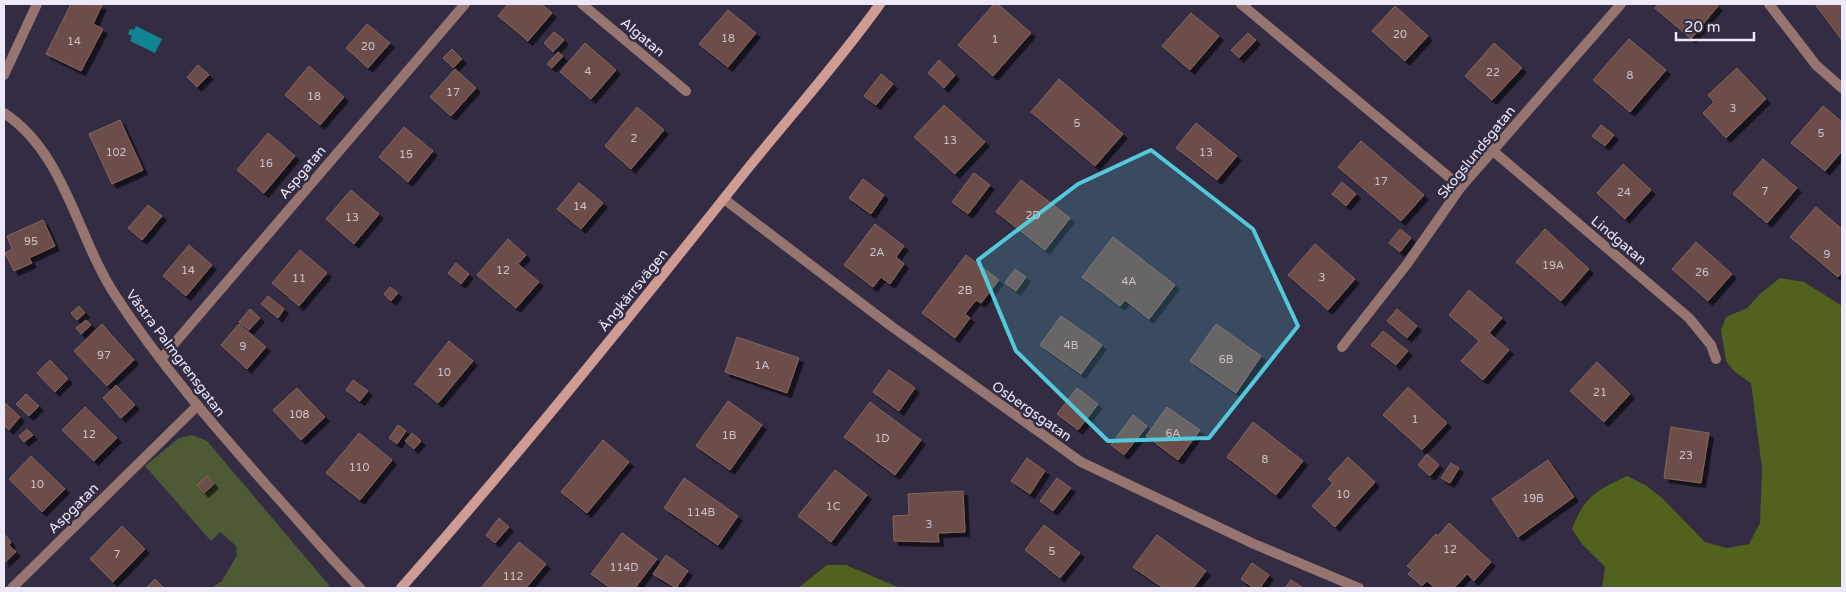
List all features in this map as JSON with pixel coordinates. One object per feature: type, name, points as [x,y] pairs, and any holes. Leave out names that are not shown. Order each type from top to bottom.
[{"type":"street","points":[[4,75],[37,4]]},
{"type":"street","name":"Aspgatan","points":[[161,359],[465,4]]},
{"type":"street","name":"Algatan","points":[[582,4],[686,91]]},
{"type":"street","name":"Ängkärrsvägen","points":[[402,588],[474,505],[852,44],[880,4]]},
{"type":"street","points":[[1241,4],[1461,187]]},
{"type":"street","name":"Skogslundsgatan","points":[[1342,347],[1407,264],[1461,187],[1621,4]]},
{"type":"street","points":[[1769,4],[1816,65],[1842,88]]},
{"type":"street","name":"Västra Palmgrensgatan","points":[[4,113],[28,133],[44,155],[114,293],[196,406],[360,588]]},
{"type":"street","name":"Lindgatan","points":[[1492,150],[1689,318],[1711,345],[1716,359]]},
{"type":"street","name":"Osbergsgatan","points":[[724,199],[891,326],[1081,462],[1254,544],[1359,588]]},
{"type":"street","name":"Aspgatan","points":[[12,588],[196,406]]},
{"type":"highlighted area","points":[[1151,150],[1253,229],[1298,326],[1209,438],[1108,441],[1016,351],[978,260],[1078,184]]},
{"type":"shaded area","points":[[136,26],[162,39],[155,53],[130,41],[132,36],[128,34],[130,29],[134,30]]},
{"type":"shaded area","points":[[1780,278],[1804,282],[1842,306],[1842,588],[1602,588],[1605,567],[1582,544],[1572,529],[1581,509],[1593,496],[1600,490],[1627,476],[1647,486],[1663,499],[1705,542],[1727,548],[1749,544],[1760,523],[1762,468],[1751,383],[1734,371],[1726,361],[1721,330],[1726,317],[1747,308],[1761,293]]},
{"type":"shaded area","points":[[192,435],[207,441],[329,585],[327,588],[211,588],[222,581],[237,555],[236,546],[220,532],[211,541],[145,466],[179,438]]},
{"type":"shaded area","points":[[827,565],[846,565],[900,588],[798,588]]},
{"type":"building","points":[[71,4],[102,5],[93,24],[103,29],[81,71],[46,54]]},
{"type":"building","points":[[508,4],[541,4],[552,13],[528,41],[498,16]]},
{"type":"building","points":[[994,4],[998,4],[1031,33],[993,76],[958,45]]},
{"type":"building","points":[[1658,4],[1715,4],[1718,6],[1691,39],[1655,8]]},
{"type":"building","points":[[1815,4],[1842,4],[1842,40]]},
{"type":"building","points":[[1395,6],[1428,36],[1405,61],[1372,31]]},
{"type":"building","points":[[728,10],[756,33],[728,67],[699,44]]},
{"type":"building","points":[[1191,13],[1219,36],[1190,70],[1162,46]]},
{"type":"building","points":[[367,24],[390,43],[368,68],[346,48]]},
{"type":"building","points":[[554,32],[564,40],[553,52],[544,43]]},
{"type":"building","points":[[1248,33],[1256,40],[1239,58],[1231,50]]},
{"type":"building","points":[[1629,39],[1666,70],[1630,112],[1593,80]]},
{"type":"building","points":[[585,43],[616,70],[591,99],[560,72]]},
{"type":"building","points":[[1494,43],[1522,68],[1492,100],[1465,76]]},
{"type":"building","points":[[452,49],[462,59],[453,68],[443,58]]},
{"type":"building","points":[[558,52],[563,56],[552,68],[547,64]]},
{"type":"building","points":[[939,60],[955,75],[944,88],[928,73]]},
{"type":"building","points":[[198,65],[209,75],[197,87],[187,77]]},
{"type":"building","points":[[309,66],[344,97],[320,125],[285,95]]},
{"type":"building","points":[[1737,68],[1766,99],[1726,138],[1703,113],[1714,102],[1708,95]]},
{"type":"building","points":[[455,69],[476,88],[451,116],[430,97]]},
{"type":"building","points":[[881,74],[893,84],[876,105],[864,96]]},
{"type":"building","points":[[1059,79],[1123,134],[1095,166],[1031,112]]},
{"type":"building","points":[[944,105],[985,142],[955,174],[914,137]]},
{"type":"building","points":[[1823,106],[1842,122],[1842,151],[1825,171],[1791,143]]},
{"type":"building","points":[[637,107],[664,130],[631,169],[605,146]]},
{"type":"building","points":[[120,120],[143,170],[112,184],[89,134]]},
{"type":"building","points":[[1196,123],[1237,156],[1217,180],[1176,148]]},
{"type":"building","points":[[1601,125],[1614,135],[1605,146],[1592,136]]},
{"type":"building","points":[[404,127],[433,151],[408,182],[379,157]]},
{"type":"building","points":[[268,133],[295,156],[264,193],[237,170]]},
{"type":"building","points":[[1361,141],[1424,195],[1401,221],[1338,167]]},
{"type":"building","points":[[1763,159],[1797,188],[1767,223],[1733,194]]},
{"type":"building","points":[[1623,164],[1651,190],[1625,219],[1597,193]]},
{"type":"building","points":[[974,173],[990,185],[968,214],[952,202]]},
{"type":"building","points":[[863,179],[884,195],[871,214],[849,198]]},
{"type":"building","points":[[1021,180],[1070,218],[1045,250],[996,212]]},
{"type":"building","points":[[1342,182],[1356,194],[1346,206],[1332,194]]},
{"type":"building","points":[[579,183],[603,203],[581,229],[557,209]]},
{"type":"building","points":[[351,190],[379,214],[354,244],[326,219]]},
{"type":"building","points":[[148,205],[162,216],[142,240],[128,228]]},
{"type":"building","points":[[1816,207],[1842,229],[1842,272],[1838,277],[1790,237]]},
{"type":"building","points":[[43,220],[55,246],[29,258],[32,263],[14,271],[5,253],[12,249],[7,236]]},
{"type":"building","points":[[875,224],[904,246],[896,257],[904,264],[890,284],[881,277],[873,287],[844,265]]},
{"type":"building","points":[[1400,229],[1411,238],[1400,252],[1389,243]]},
{"type":"building","points":[[1545,229],[1589,269],[1561,301],[1516,262]]},
{"type":"building","points":[[1113,237],[1175,285],[1149,319],[1125,300],[1120,306],[1082,277]]},
{"type":"building","points":[[508,239],[526,255],[518,264],[539,282],[516,308],[477,275]]},
{"type":"building","points":[[1696,242],[1732,274],[1708,301],[1672,269]]},
{"type":"building","points":[[1315,244],[1355,279],[1328,310],[1288,275]]},
{"type":"building","points":[[189,245],[212,265],[186,296],[163,276]]},
{"type":"building","points":[[300,250],[327,273],[299,306],[272,283]]},
{"type":"building","points":[[966,255],[999,280],[981,303],[976,300],[965,314],[970,318],[955,338],[922,313]]},
{"type":"building","points":[[456,263],[469,274],[461,284],[448,273]]},
{"type":"building","points":[[1015,269],[1026,277],[1016,291],[1005,283]]},
{"type":"building","points":[[390,287],[398,293],[391,301],[384,294]]},
{"type":"building","points":[[1469,290],[1502,318],[1489,333],[1509,350],[1483,380],[1461,361],[1479,341],[1449,315]]},
{"type":"building","points":[[268,296],[284,309],[278,318],[261,304]]},
{"type":"building","points":[[79,306],[85,313],[77,320],[71,313]]},
{"type":"building","points":[[250,309],[260,318],[249,330],[239,322]]},
{"type":"building","points":[[1397,309],[1417,326],[1407,338],[1387,321]]},
{"type":"building","points":[[1061,316],[1102,345],[1081,374],[1040,345]]},
{"type":"building","points":[[86,320],[91,325],[81,334],[76,328]]},
{"type":"building","points":[[102,324],[134,360],[107,386],[74,351]]},
{"type":"building","points":[[239,324],[266,347],[247,369],[221,345]]},
{"type":"building","points":[[1216,324],[1261,356],[1236,393],[1190,361]]},
{"type":"building","points":[[1383,331],[1408,351],[1396,365],[1371,345]]},
{"type":"building","points":[[737,337],[799,358],[787,393],[725,372]]},
{"type":"building","points":[[449,341],[473,361],[438,403],[415,384]]},
{"type":"building","points":[[50,360],[68,379],[55,392],[37,373]]},
{"type":"building","points":[[1597,362],[1630,394],[1604,422],[1570,391]]},
{"type":"building","points":[[889,370],[915,388],[899,411],[873,392]]},
{"type":"building","points":[[353,380],[368,391],[360,401],[346,390]]},
{"type":"building","points":[[116,385],[135,405],[121,418],[103,398]]},
{"type":"building","points":[[1408,387],[1447,423],[1422,450],[1383,415]]},
{"type":"building","points":[[297,388],[325,417],[301,440],[273,410]]},
{"type":"building","points":[[1077,388],[1098,404],[1078,430],[1057,414]]},
{"type":"building","points":[[26,394],[39,406],[29,416],[16,404]]},
{"type":"building","points":[[728,401],[762,425],[730,470],[696,446]]},
{"type":"building","points":[[870,402],[921,440],[895,475],[844,437]]},
{"type":"building","points":[[5,403],[20,417],[9,430],[4,425]]},
{"type":"building","points":[[85,407],[117,438],[94,461],[62,430]]},
{"type":"building","points":[[1167,407],[1200,430],[1178,460],[1146,436]]},
{"type":"building","points":[[1133,415],[1147,426],[1124,455],[1111,445]]},
{"type":"building","points":[[1253,422],[1303,461],[1276,495],[1227,457]]},
{"type":"building","points":[[398,425],[406,431],[397,444],[389,438]]},
{"type":"building","points":[[1671,427],[1709,433],[1701,483],[1664,478]]},
{"type":"building","points":[[27,429],[33,435],[24,442],[19,436]]},
{"type":"building","points":[[359,433],[392,460],[360,500],[326,473]]},
{"type":"building","points":[[412,433],[421,441],[414,449],[405,441]]},
{"type":"building","points":[[603,440],[629,462],[587,513],[561,492]]},
{"type":"building","points":[[1427,454],[1439,465],[1430,476],[1418,465]]},
{"type":"building","points":[[31,456],[65,489],[42,512],[9,479]]},
{"type":"building","points":[[1348,457],[1375,482],[1335,527],[1312,506],[1333,483],[1328,479]]},
{"type":"building","points":[[1027,458],[1045,471],[1030,494],[1011,481]]},
{"type":"building","points":[[1548,460],[1574,497],[1518,537],[1492,499]]},
{"type":"building","points":[[1451,463],[1459,468],[1450,483],[1441,478]]},
{"type":"building","points":[[835,470],[867,495],[831,542],[798,516]]},
{"type":"building","points":[[207,476],[214,484],[204,493],[197,485]]},
{"type":"building","points":[[684,478],[738,516],[718,545],[664,508]]},
{"type":"building","points":[[1057,478],[1071,488],[1053,511],[1040,501]]},
{"type":"building","points":[[963,491],[965,532],[938,533],[939,542],[894,541],[893,516],[909,515],[908,494]]},
{"type":"building","points":[[499,518],[509,527],[495,543],[486,535]]},
{"type":"building","points":[[1449,523],[1491,562],[1474,581],[1467,574],[1454,588],[1435,588],[1427,581],[1422,586],[1408,574],[1412,570],[1407,566],[1436,534],[1438,536]]},
{"type":"building","points":[[1044,525],[1080,553],[1060,578],[1025,550]]},
{"type":"building","points":[[122,526],[145,549],[113,582],[90,559]]},
{"type":"building","points":[[622,533],[657,559],[635,588],[610,588],[591,574]]},
{"type":"building","points":[[4,534],[11,542],[9,545],[16,552],[4,563]]},
{"type":"building","points":[[1157,535],[1206,571],[1193,588],[1163,588],[1133,567]]},
{"type":"building","points":[[519,542],[546,564],[526,588],[481,588]]},
{"type":"building","points":[[666,555],[688,571],[676,588],[653,574]]},
{"type":"building","points":[[1252,563],[1269,575],[1260,588],[1254,588],[1241,579]]},
{"type":"building","points":[[155,579],[164,588],[146,588]]},
{"type":"building","points":[[1291,580],[1303,588],[1285,588]]}]
